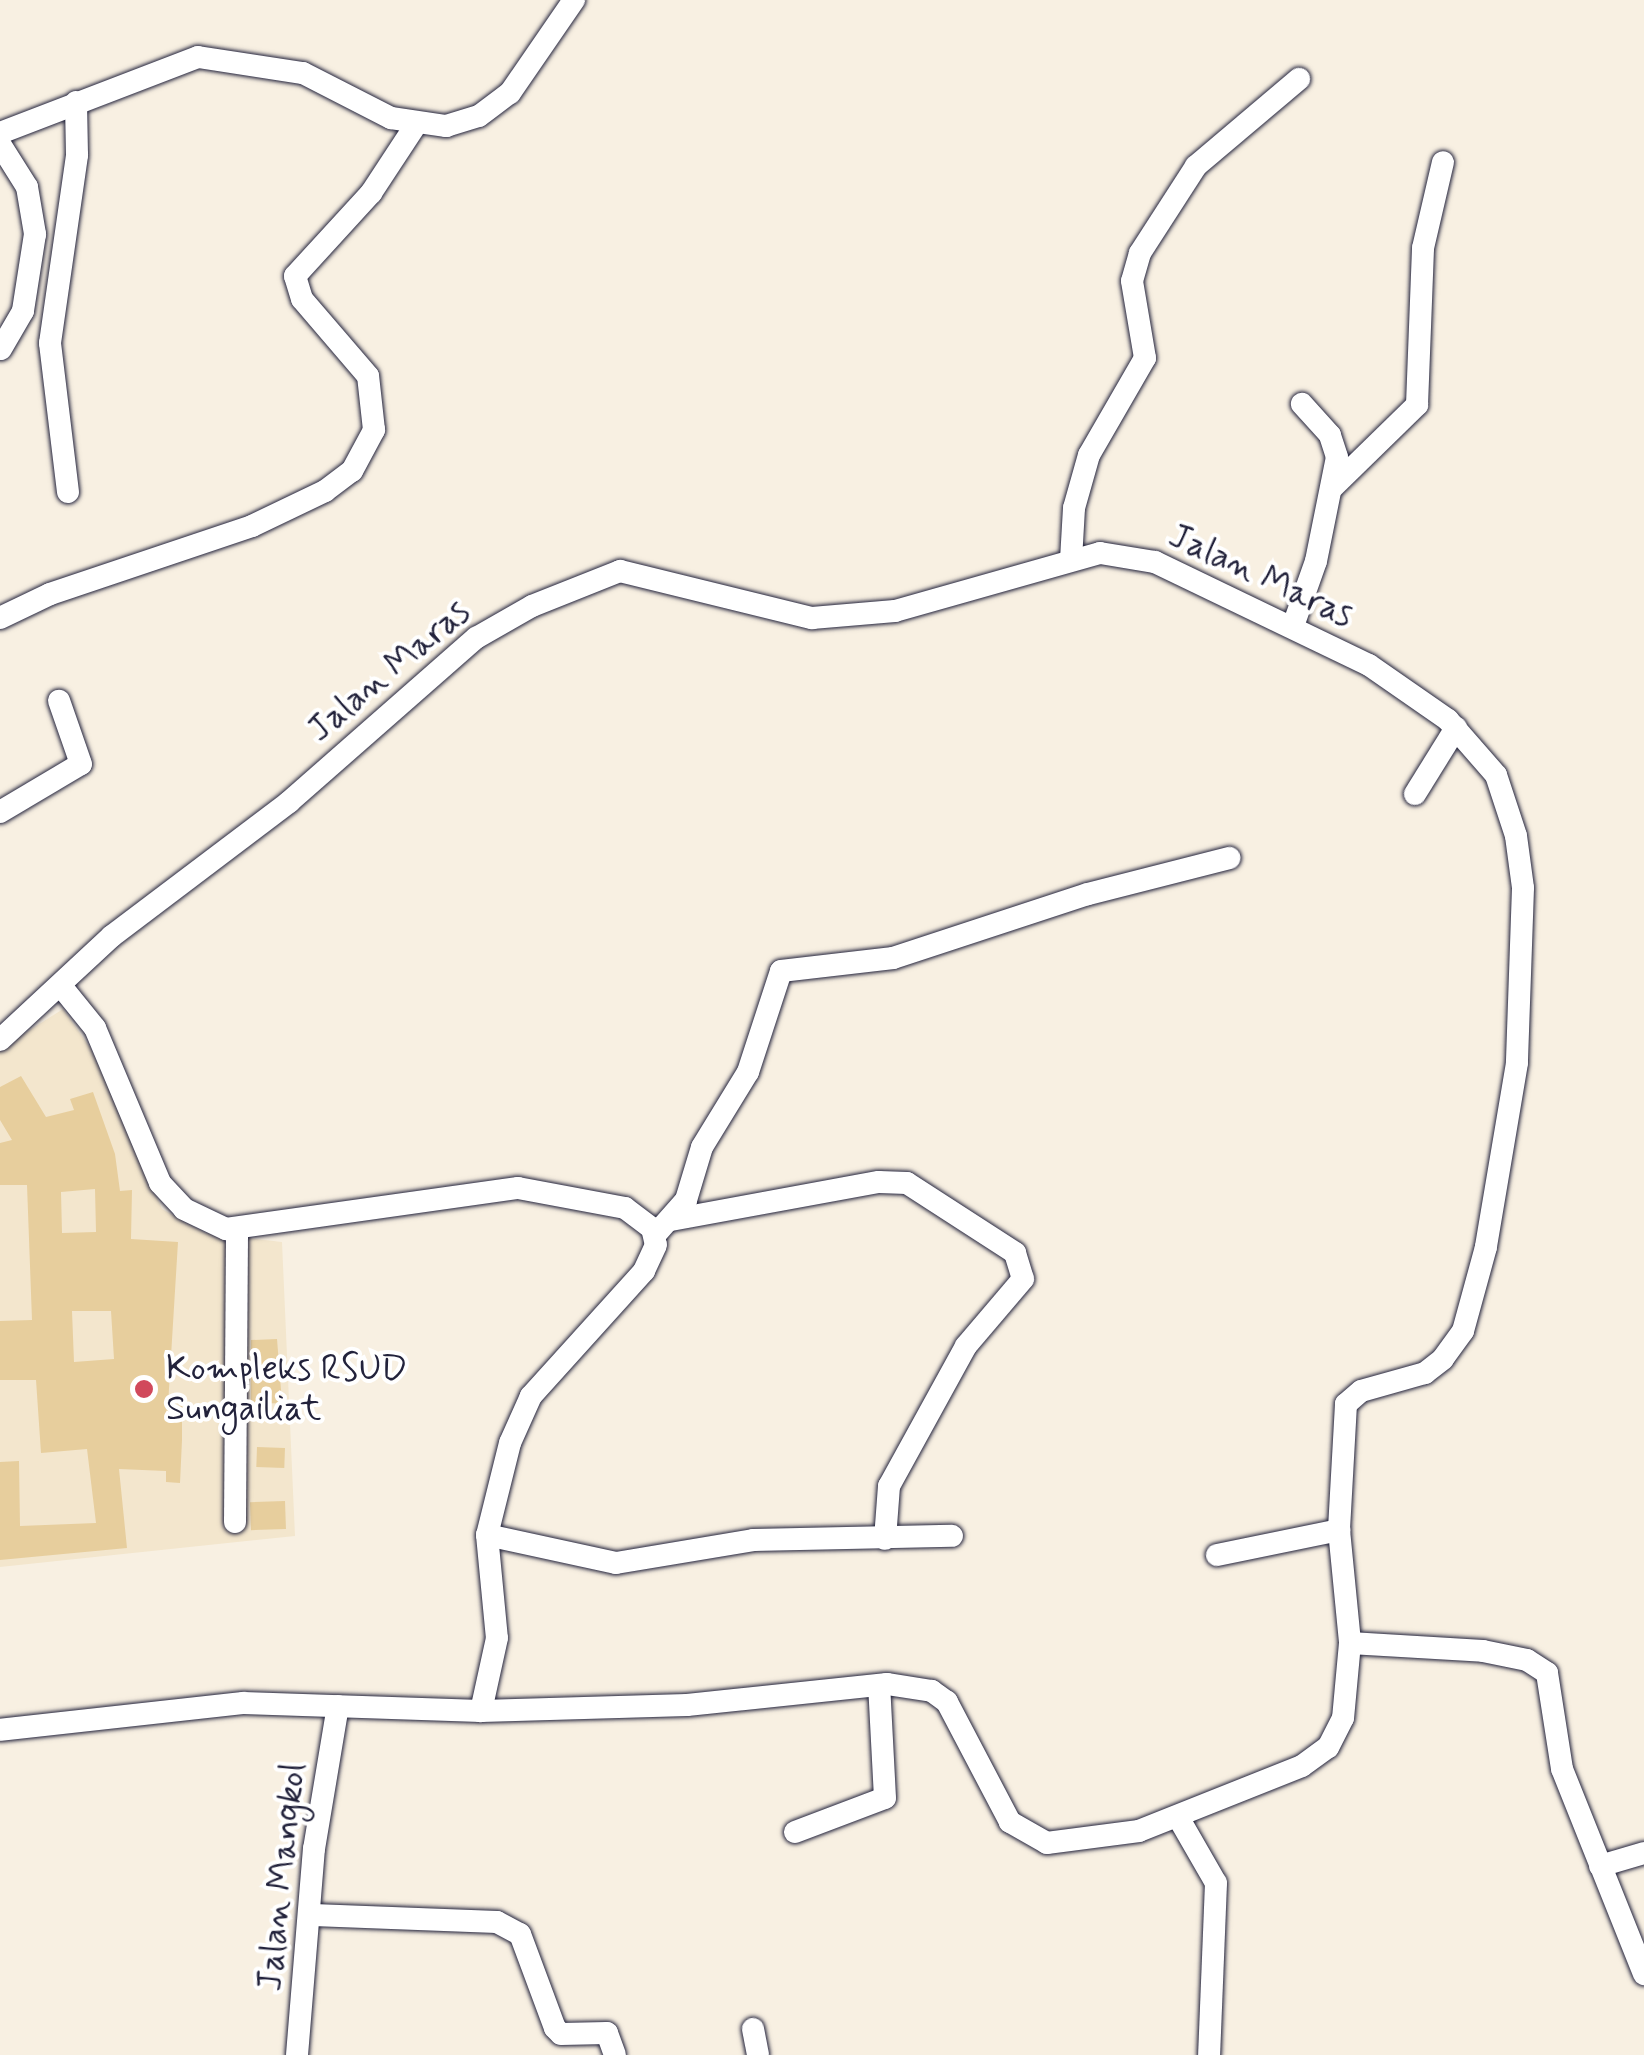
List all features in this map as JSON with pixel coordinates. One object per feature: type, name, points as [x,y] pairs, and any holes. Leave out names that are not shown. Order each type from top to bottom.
[{"type":"street","points":[[0,133],[184,61],[220,58],[303,72],[415,126],[479,116],[510,93],[574,0]]},
{"type":"street","points":[[1071,560],[1074,508],[1090,454],[1145,358],[1134,266],[1196,166],[1300,79]]},
{"type":"street","points":[[68,492],[50,342],[77,155],[76,102]]},
{"type":"street","points":[[0,618],[50,594],[252,526],[324,492],[352,470],[374,430],[368,376],[302,298],[294,276],[371,192],[415,126]]},
{"type":"street","points":[[0,144],[28,187],[36,234],[23,311],[1,349]]},
{"type":"street","points":[[1332,488],[1417,405],[1423,248],[1443,162]]},
{"type":"street","points":[[1293,626],[1332,488],[1335,446],[1302,404]]},
{"type":"street","name":"Jalan Maras","points":[[0,1040],[126,924],[289,802],[476,638],[606,573],[633,571],[739,604],[812,618],[894,611],[1100,554],[1155,562],[1293,626],[1400,684],[1456,728],[1482,756],[1506,798],[1523,888],[1524,986],[1506,1160],[1456,1345],[1426,1373],[1362,1391],[1346,1404],[1339,1530],[1350,1643],[1343,1718],[1328,1747],[1302,1766],[1178,1817],[1072,1843],[1024,1835],[1010,1822],[947,1702],[932,1691],[879,1685]]},
{"type":"street","points":[[0,812],[81,764],[59,700]]},
{"type":"street","points":[[1415,794],[1456,728]]},
{"type":"street","points":[[481,1711],[497,1638],[486,1535],[510,1443],[532,1396],[644,1270],[663,1228],[686,1200],[702,1147],[748,1072],[780,970],[893,958],[1230,858]]},
{"type":"street","points":[[60,986],[95,1028],[171,1199],[237,1231],[518,1188],[625,1208],[663,1228],[879,1182],[907,1183],[1014,1253],[1023,1280],[966,1346],[889,1486],[885,1538]]},
{"type":"street","points":[[235,1522],[237,1231]]},
{"type":"street","points":[[1217,1554],[1339,1530]]},
{"type":"street","points":[[486,1535],[616,1563],[753,1540],[952,1536]]},
{"type":"street","points":[[1350,1643],[1483,1651],[1527,1660],[1548,1672],[1562,1769],[1644,1974]]},
{"type":"street","points":[[0,1730],[242,1703],[481,1711],[687,1705],[879,1685],[885,1798],[795,1832]]},
{"type":"street","name":"Jalan Mangkol","points":[[296,2055],[313,1915],[314,1849],[338,1706]]},
{"type":"street","points":[[1178,1817],[1216,1883],[1209,2055]]},
{"type":"street","points":[[1600,1866],[1644,1853]]},
{"type":"street","points":[[313,1915],[498,1922],[520,1934],[555,2028],[562,2034],[608,2033],[615,2055]]},
{"type":"street","points":[[753,2030],[758,2055]]},
{"type":"shaded area","name":"Kompleks RSUD Sungailiat","points":[[63,1009],[91,1049],[162,1209],[205,1233],[282,1242],[295,1536],[0,1567],[0,1049]]},
{"type":"building","points":[[21,1076],[46,1117],[74,1110],[70,1099],[93,1092],[115,1154],[120,1191],[132,1190],[131,1239],[178,1242],[168,1405],[182,1406],[180,1483],[166,1482],[166,1471],[119,1469],[127,1548],[0,1560],[0,1462],[19,1461],[20,1526],[96,1523],[87,1449],[41,1453],[36,1380],[0,1380],[0,1321],[32,1320],[27,1185],[0,1185],[0,1143],[12,1140],[0,1120],[0,1087]],"holes":[[[95,1189],[96,1232],[62,1233],[61,1192]],[[72,1311],[111,1311],[114,1359],[74,1362]]]},
{"type":"building","points":[[277,1339],[282,1403],[251,1404],[251,1340]]},
{"type":"building","points":[[257,1447],[285,1448],[284,1468],[256,1467]]},
{"type":"building","points":[[285,1501],[286,1529],[251,1530],[250,1502]]},
{"type":"place","name":"Kompleks RSUD Sungailiat","points":[[144,1389]]}]
